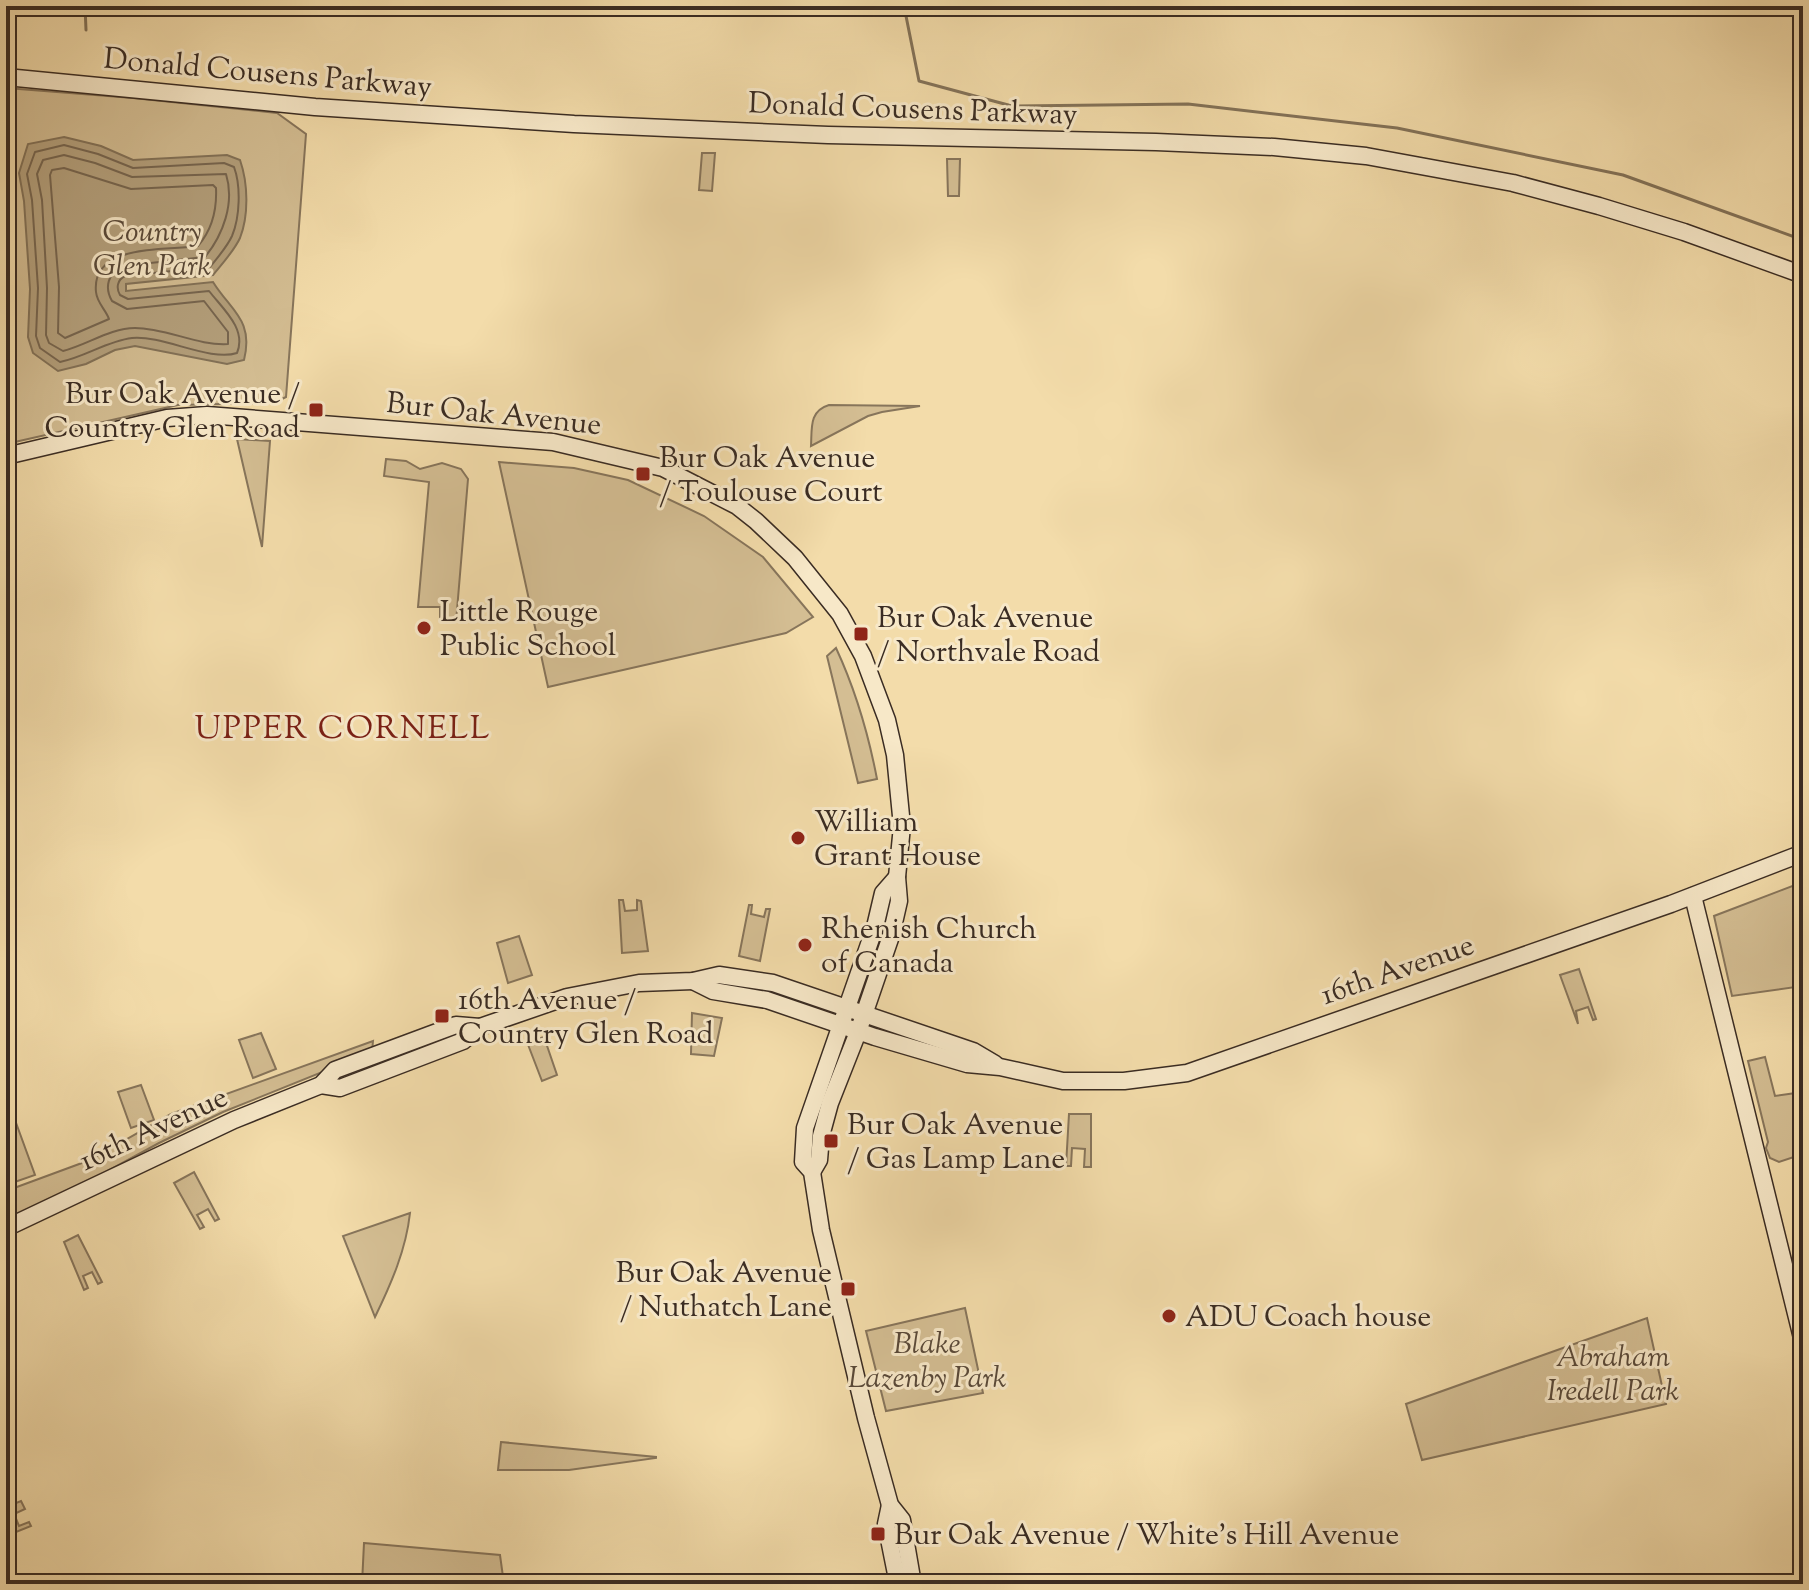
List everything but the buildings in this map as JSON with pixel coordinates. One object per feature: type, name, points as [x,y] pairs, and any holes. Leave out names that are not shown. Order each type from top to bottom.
[{"type":"main road","name":"Donald Cousens Parkway","points":[[6,77],[315,107],[574,124],[828,135],[1171,142],[1366,156],[1513,183],[1599,206],[1698,236],[1803,275]]},
{"type":"main road","name":"Bur Oak Avenue","points":[[6,456],[167,418],[207,415],[553,442],[663,468],[737,506],[756,521],[795,558],[840,614],[863,656],[880,698],[895,755],[902,826],[897,877],[899,901],[891,936],[830,1103],[821,1136],[819,1160],[812,1172]]},
{"type":"main road","name":"16th Avenue","points":[[693,981],[713,991],[767,1000],[858,1032],[967,1064],[1000,1067],[1063,1081],[1124,1081],[1187,1073],[1693,896],[1803,853]]},
{"type":"main road","name":"Bur Oak Avenue","points":[[897,877],[883,893],[875,927],[805,1128],[803,1162],[812,1172],[821,1230],[866,1418],[890,1505],[902,1520],[913,1584]]},
{"type":"main road","points":[[1693,896],[1803,1342]]},
{"type":"main road","name":"16th Avenue","points":[[8,1229],[234,1120],[321,1085],[335,1070],[456,1025],[480,1027],[594,990],[639,983],[693,981],[719,975],[773,983],[973,1051],[1000,1067]]},
{"type":"main road","name":"Bur Oak Avenue","points":[[890,1505],[886,1524],[898,1584]]},
{"type":"green space","name":"Country Glen Park","points":[[6,88],[277,113],[306,134],[286,397],[274,403],[178,405],[6,444]]},
{"type":"green space","points":[[702,153],[715,153],[712,191],[699,190]]},
{"type":"green space","points":[[947,159],[960,159],[959,196],[948,196]]},
{"type":"green space","points":[[829,405],[920,406],[868,416],[811,446],[815,416]]},
{"type":"green space","points":[[237,439],[270,441],[262,547]]},
{"type":"green space","points":[[386,459],[406,461],[420,469],[442,463],[461,469],[468,479],[456,622],[440,622],[440,607],[418,607],[429,482],[384,476]]},
{"type":"green space","points":[[499,462],[574,468],[628,480],[704,516],[763,557],[813,617],[786,633],[548,687]]},
{"type":"green space","points":[[836,648],[861,712],[877,779],[858,783],[827,656]]},
{"type":"green space","points":[[1803,882],[1803,986],[1732,996],[1714,916]]},
{"type":"green space","points":[[619,900],[623,900],[625,911],[637,910],[637,900],[641,901],[648,951],[622,953]]},
{"type":"green space","points":[[749,905],[752,905],[751,914],[764,917],[766,909],[770,909],[760,961],[739,956]]},
{"type":"green space","points":[[519,936],[532,975],[508,983],[497,943]]},
{"type":"green space","points":[[1579,969],[1596,1019],[1593,1020],[1588,1007],[1576,1011],[1578,1024],[1560,975]]},
{"type":"green space","points":[[692,1013],[722,1018],[714,1056],[691,1054]]},
{"type":"green space","points":[[261,1033],[276,1069],[253,1078],[239,1040]]},
{"type":"green space","points":[[544,1037],[557,1075],[542,1081],[527,1042]]},
{"type":"green space","points":[[373,1041],[372,1052],[223,1112],[40,1208],[6,1217],[6,1191],[90,1160],[171,1114]]},
{"type":"green space","points":[[1765,1057],[1775,1096],[1803,1092],[1803,1154],[1779,1162],[1770,1158],[1766,1148],[1768,1142],[1748,1061]]},
{"type":"green space","points":[[141,1085],[154,1120],[131,1128],[118,1092]]},
{"type":"green space","points":[[1069,1114],[1091,1114],[1091,1167],[1084,1167],[1085,1149],[1072,1148],[1071,1166],[1066,1166]]},
{"type":"green space","points":[[15,1120],[35,1175],[12,1183],[6,1166],[6,1134],[14,1131],[12,1121]]},
{"type":"green space","points":[[194,1172],[219,1219],[215,1221],[208,1209],[197,1215],[204,1227],[200,1229],[174,1183]]},
{"type":"green space","points":[[410,1213],[397,1266],[375,1317],[343,1236]]},
{"type":"green space","points":[[78,1235],[102,1282],[98,1284],[92,1272],[83,1276],[88,1288],[84,1290],[64,1242]]},
{"type":"green space","name":"Blake Lazenby Park","points":[[965,1308],[983,1393],[886,1411],[866,1331]]},
{"type":"green space","name":"Abraham Iredell Park","points":[[1647,1318],[1666,1404],[1422,1460],[1406,1404]]},
{"type":"green space","points":[[501,1442],[656,1458],[569,1470],[498,1470]]},
{"type":"green space","points":[[21,1501],[25,1509],[14,1514],[19,1526],[29,1522],[31,1526],[6,1536],[6,1507]]},
{"type":"green space","points":[[364,1543],[500,1555],[504,1584],[362,1584]]},
{"type":"green space","points":[[885,1575],[886,1584],[820,1584]]},
{"type":"water","points":[[64,137],[101,146],[133,160],[227,155],[240,160],[246,199],[243,229],[235,248],[213,275],[126,284],[126,291],[213,282],[243,325],[246,335],[244,360],[227,364],[135,346],[58,371],[33,353],[28,337],[30,289],[19,173],[28,144]]},
{"type":"waterway","points":[[85,6],[86,30]]},
{"type":"waterway","points":[[898,6],[906,16],[919,81],[1012,106],[1188,104],[1397,128],[1623,175],[1803,240]]},
{"type":"place","name":"Bur Oak Avenue / Country Glen Road","points":[[316,410]]},
{"type":"place","name":"Bur Oak Avenue / Toulouse Court","points":[[643,474]]},
{"type":"place","name":"Little Rouge Public School","points":[[424,628]]},
{"type":"place","name":"Bur Oak Avenue / Northvale Road","points":[[861,634]]},
{"type":"place","name":"William Grant House","points":[[798,838]]},
{"type":"place","name":"Rhenish Church of Canada","points":[[805,945]]},
{"type":"place","name":"16th Avenue / Country Glen Road","points":[[442,1016]]},
{"type":"place","name":"Bur Oak Avenue / Gas Lamp Lane","points":[[831,1141]]},
{"type":"place","name":"Bur Oak Avenue / Nuthatch Lane","points":[[848,1289]]},
{"type":"place","name":"ADU Coach house","points":[[1169,1316]]},
{"type":"place","name":"Bur Oak Avenue / White's Hill Avenue","points":[[878,1534]]},
{"type":"district","name":"UPPER CORNELL","points":[[343,727]]}]
